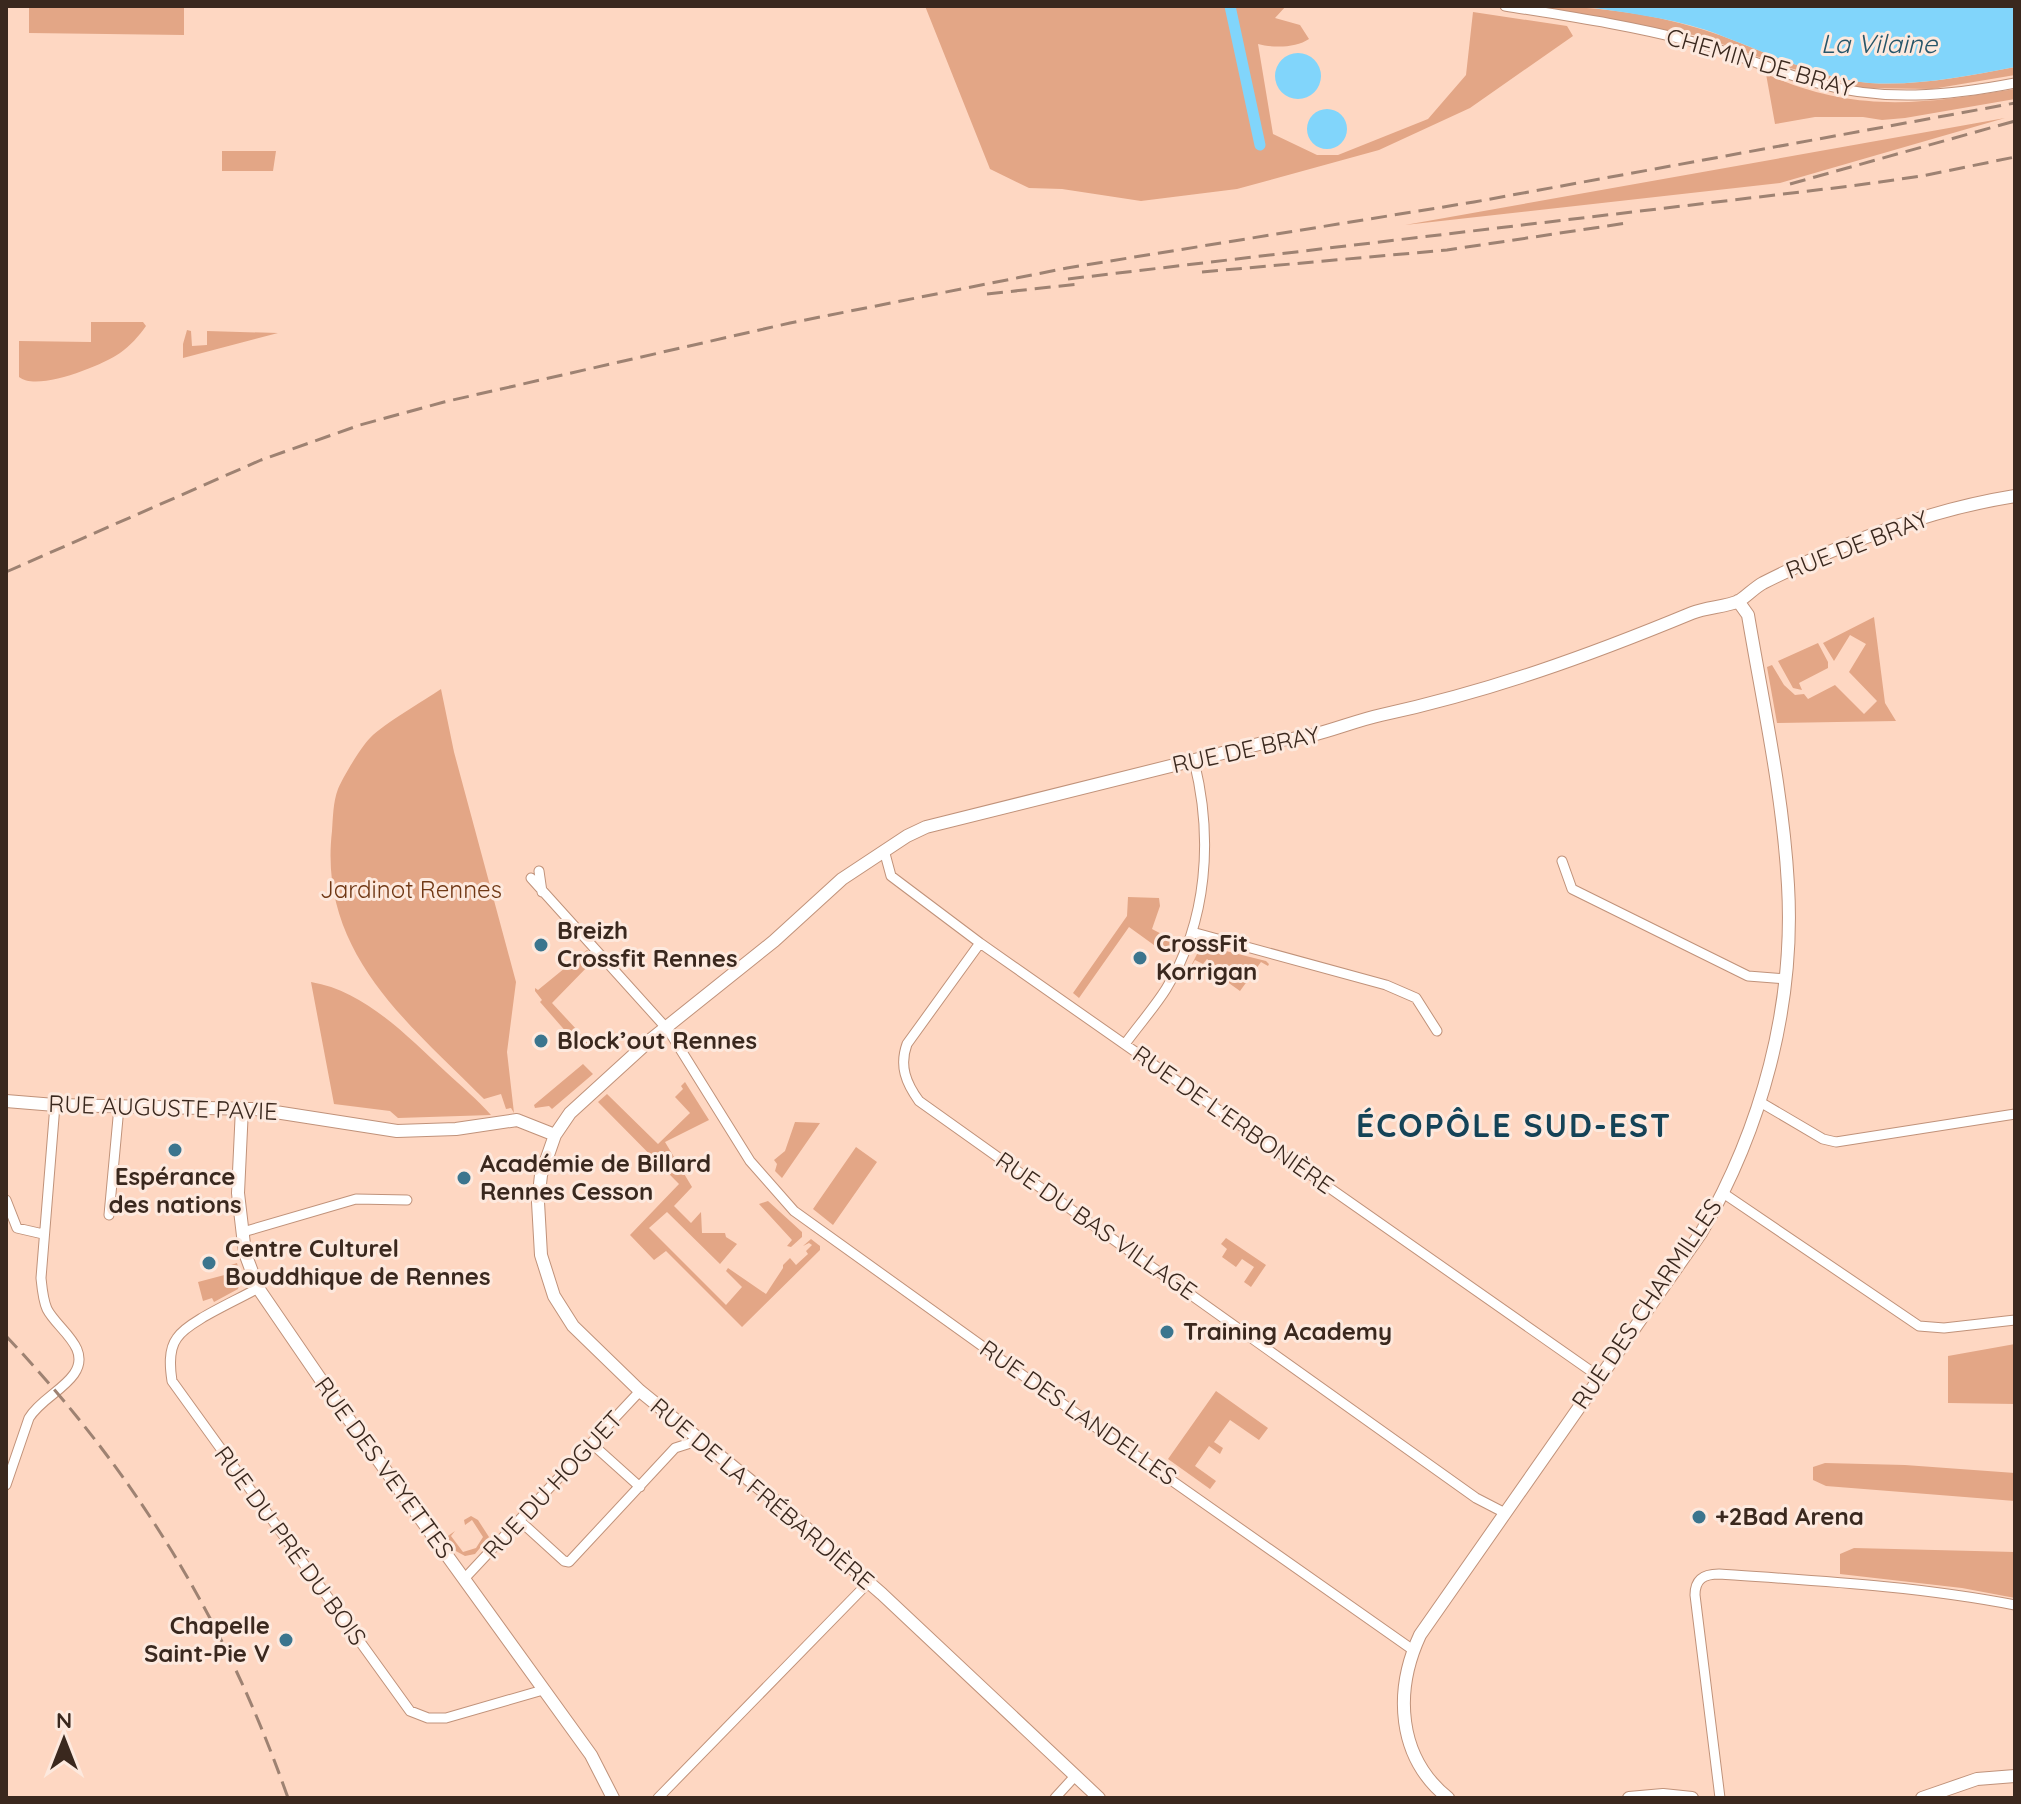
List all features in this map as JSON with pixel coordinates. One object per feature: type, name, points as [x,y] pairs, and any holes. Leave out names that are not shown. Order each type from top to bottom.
[{"type":"street","name":"CHEMIN DE BRAY","points":[[1505,6],[1668,35],[1819,84],[1873,95],[1917,96],[1977,91],[2015,83]]},
{"type":"street","name":"RUE DE BRAY","points":[[555,1135],[570,1113],[589,1094],[665,1027],[774,941],[842,879],[907,836],[948,820],[1275,740],[1328,732],[1361,720],[1463,696],[1556,667],[1696,611],[1738,601],[1751,590],[1790,570],[1884,531],[1936,514],[2015,496]]},
{"type":"street","name":"RUE DES CHARMILLES","points":[[1413,1650],[1420,1635],[1598,1376],[1676,1271],[1723,1193],[1760,1102],[1776,1043],[1786,979],[1788,872],[1766,730],[1738,601]]},
{"type":"street","points":[[1125,1044],[1165,990],[1180,963],[1200,902],[1205,865],[1204,815],[1194,761]]},
{"type":"street","name":"RUE DE L'ERBONIÈRE","points":[[884,850],[891,876],[980,943],[1598,1376]]},
{"type":"street","points":[[1562,861],[1572,889],[1748,976],[1786,979]]},
{"type":"street","name":"RUE DES LANDELLES","points":[[535,875],[542,892],[665,1027],[749,1160],[794,1211],[1413,1650]]},
{"type":"street","points":[[1192,932],[1386,985],[1416,998],[1437,1031]]},
{"type":"street","name":"RUE DU BAS VILLAGE","points":[[980,943],[907,1044],[905,1076],[919,1101],[1476,1498],[1505,1513]]},
{"type":"street","name":"RUE AUGUSTE PAVIE","points":[[6,1101],[119,1107],[242,1108],[411,1132],[517,1120],[555,1135]]},
{"type":"street","points":[[1760,1102],[1823,1139],[1836,1142],[2015,1114]]},
{"type":"street","points":[[6,1485],[9,1468],[34,1410],[73,1376],[78,1365],[77,1350],[69,1335],[48,1311],[42,1293],[40,1269],[55,1105]]},
{"type":"street","points":[[109,1215],[119,1107]]},
{"type":"street","name":"RUE DES VEYETTES","points":[[242,1108],[238,1193],[245,1253],[258,1288],[332,1396],[591,1755],[613,1798]]},
{"type":"street","name":"RUE DE LA FRÉBARDIÈRE","points":[[555,1135],[541,1175],[538,1202],[541,1255],[554,1296],[573,1326],[640,1391],[774,1500],[868,1583],[1099,1798]]},
{"type":"street","points":[[1723,1193],[1919,1326],[1944,1328],[2015,1320]]},
{"type":"street","points":[[243,1232],[356,1199],[407,1200]]},
{"type":"street","points":[[6,1200],[17,1228]]},
{"type":"street","points":[[6,1232],[17,1228],[43,1234]]},
{"type":"street","name":"RUE DU PRÉ DU BOIS","points":[[258,1288],[182,1331],[173,1345],[170,1361],[172,1381],[410,1711],[428,1718],[446,1718],[543,1690]]},
{"type":"street","name":"RUE DU HOGUET","points":[[465,1578],[640,1391]]},
{"type":"street","points":[[520,1521],[564,1561],[569,1562],[675,1448],[700,1440]]},
{"type":"street","points":[[591,1443],[640,1487]]},
{"type":"street","points":[[1720,1798],[1695,1595],[1696,1585],[1704,1576],[1719,1574],[1849,1584],[1945,1593],[2015,1605]]},
{"type":"street","points":[[658,1798],[868,1583]]},
{"type":"street","points":[[1413,1650],[1403,1696],[1406,1732],[1420,1767],[1432,1784],[1448,1798]]},
{"type":"street","points":[[1055,1798],[1076,1775]]},
{"type":"street","points":[[1922,1798],[1977,1779],[2015,1776]]},
{"type":"street","points":[[1629,1798],[1663,1795],[1692,1798]]},
{"type":"green space","points":[[29,6],[184,6],[184,35],[29,33]]},
{"type":"green space","points":[[925,6],[1286,6],[1275,18],[1300,25],[1309,39],[1284,46],[1258,44],[1273,134],[1317,155],[1338,155],[1428,119],[1466,75],[1473,12],[1567,26],[1573,36],[1470,108],[1379,150],[1237,189],[1141,201],[1062,189],[1029,188],[990,169]]},
{"type":"green space","points":[[1533,6],[1576,7],[1660,18],[1701,29],[1828,76],[1849,80],[1888,84],[1925,82],[2015,67],[2015,75],[1932,89],[1862,88],[1790,68],[1699,36]]},
{"type":"green space","points":[[1766,74],[1799,87],[1860,100],[1950,99],[2015,89],[2015,99],[1905,118],[1815,117],[1775,124]]},
{"type":"green space","points":[[2005,118],[1780,183],[1405,225]]},
{"type":"green space","points":[[222,151],[276,151],[273,171],[222,171]]},
{"type":"green space","points":[[91,322],[143,322],[146,326],[120,353],[99,364],[54,379],[28,381],[19,377],[19,341],[91,342]]},
{"type":"green space","points":[[187,330],[191,331],[192,346],[207,345],[207,331],[278,333],[183,358]]},
{"type":"green space","points":[[1874,617],[1885,703],[1896,721],[1777,723],[1767,667],[1772,665],[1784,685],[1795,695],[1804,694],[1808,699],[1835,685],[1864,714],[1877,701],[1849,672],[1866,644],[1850,635],[1834,661],[1823,643]]},
{"type":"green space","points":[[1818,643],[1828,668],[1799,683],[1802,690],[1793,688],[1778,661]]},
{"type":"green space","name":"Jardinot Rennes","points":[[441,689],[454,752],[516,982],[507,1052],[514,1113],[511,1108],[506,1109],[501,1094],[484,1099],[426,1042],[374,982],[354,949],[339,913],[331,874],[334,805],[348,770],[366,742],[377,732]]},
{"type":"green space","points":[[1128,897],[1159,898],[1160,906],[1152,929],[1175,941],[1172,950],[1165,953],[1129,927],[1079,998],[1073,993],[1127,916]]},
{"type":"green space","points":[[1210,947],[1269,964],[1261,962],[1240,991],[1226,981],[1230,972],[1207,959],[1203,964],[1195,960],[1188,972],[1197,954]]},
{"type":"green space","points":[[587,950],[595,958],[552,1003],[590,1044],[582,1050],[540,1002],[542,1000],[535,988],[538,990]]},
{"type":"green space","points":[[311,982],[349,995],[384,1017],[491,1115],[398,1118],[390,1111],[334,1104]]},
{"type":"green space","points":[[583,1064],[593,1074],[552,1109],[549,1106],[535,1108],[534,1105]]},
{"type":"green space","points":[[685,1082],[709,1120],[665,1142],[692,1187],[674,1206],[691,1223],[701,1212],[702,1233],[725,1233],[737,1244],[720,1264],[667,1212],[649,1228],[726,1305],[742,1287],[726,1271],[728,1268],[766,1294],[783,1265],[790,1258],[796,1265],[808,1254],[806,1251],[812,1245],[803,1246],[811,1239],[820,1246],[820,1250],[742,1327],[666,1251],[654,1260],[630,1235],[679,1184],[598,1102],[607,1094],[658,1144],[690,1113],[675,1097]]},
{"type":"green space","points":[[795,1122],[820,1123],[782,1178],[775,1171],[777,1164],[774,1160],[785,1151]]},
{"type":"green space","points":[[856,1147],[877,1162],[833,1225],[813,1209]]},
{"type":"green space","points":[[768,1201],[802,1232],[802,1237],[791,1247],[787,1246],[792,1240],[759,1204]]},
{"type":"green space","points":[[1226,1238],[1266,1265],[1251,1287],[1244,1282],[1254,1267],[1242,1259],[1236,1267],[1222,1257],[1227,1249],[1221,1244]]},
{"type":"green space","points":[[237,1263],[241,1278],[238,1289],[214,1302],[212,1298],[203,1301],[198,1282],[232,1273],[231,1265]]},
{"type":"green space","points":[[2015,1344],[2015,1404],[1948,1403],[1948,1356]]},
{"type":"green space","points":[[1216,1391],[1268,1428],[1259,1440],[1230,1420],[1214,1442],[1223,1448],[1220,1454],[1209,1446],[1195,1466],[1216,1481],[1210,1489],[1168,1459]]},
{"type":"green space","points":[[1825,1463],[2015,1473],[2015,1501],[1826,1486],[1813,1480],[1813,1467]]},
{"type":"green space","points":[[471,1516],[478,1520],[489,1537],[475,1554],[465,1556],[454,1550],[445,1538],[455,1531],[451,1536],[463,1552],[476,1548],[483,1537],[472,1520],[465,1525],[464,1520]]},
{"type":"green space","points":[[1854,1548],[2015,1552],[2015,1598],[1962,1588],[1840,1574],[1840,1554]]},
{"type":"water","name":"La Vilaine","points":[[1580,6],[2015,6],[2015,67],[1924,82],[1869,83],[1808,69],[1691,25]]},
{"type":"water","points":[[1298,53],[1314,60],[1321,76],[1314,92],[1298,99],[1282,92],[1275,76],[1282,60]]},
{"type":"water","points":[[1327,109],[1341,115],[1347,129],[1341,143],[1327,149],[1313,143],[1307,129],[1313,115]]},
{"type":"waterway","points":[[1230,6],[1260,145]]},
{"type":"railway","points":[[6,572],[261,460],[360,425],[444,402],[790,323],[1067,268],[1474,202],[2015,103]]},
{"type":"railway","points":[[1790,184],[2015,121]]},
{"type":"railway","points":[[1068,279],[1851,186],[1922,176],[2015,157]]},
{"type":"railway","points":[[1202,272],[1447,250],[1627,223]]},
{"type":"railway","points":[[987,294],[1079,284]]},
{"type":"railway","points":[[6,1336],[96,1441],[136,1495],[172,1552],[236,1670],[288,1798]]},
{"type":"place","name":"Breizh Crossfit Rennes","points":[[541,945]]},
{"type":"place","name":"CrossFit Korrigan","points":[[1140,958]]},
{"type":"place","name":"Block’out Rennes","points":[[541,1041]]},
{"type":"place","name":"Espérance des nations","points":[[175,1150]]},
{"type":"place","name":"Académie de Billard Rennes Cesson","points":[[464,1178]]},
{"type":"place","name":"Centre Culturel Bouddhique de Rennes","points":[[209,1263]]},
{"type":"place","name":"Training Academy","points":[[1167,1332]]},
{"type":"place","name":"+2Bad Arena","points":[[1699,1517]]},
{"type":"place","name":"Chapelle Saint-Pie V","points":[[286,1640]]},
{"type":"district","name":"ÉCOPÔLE SUD-EST","points":[[1514,1126]]}]
